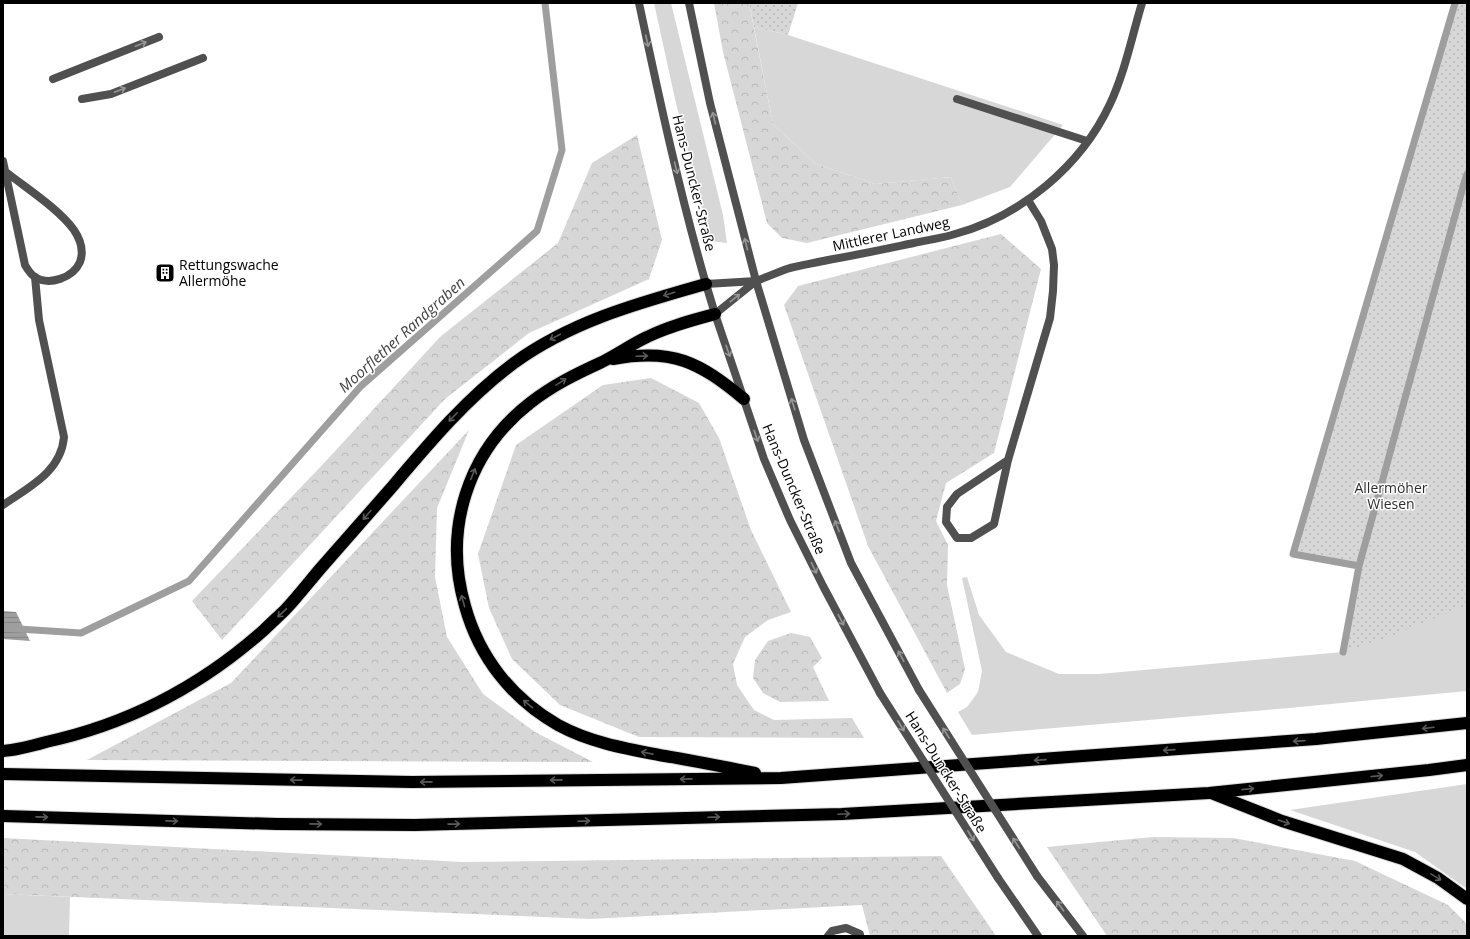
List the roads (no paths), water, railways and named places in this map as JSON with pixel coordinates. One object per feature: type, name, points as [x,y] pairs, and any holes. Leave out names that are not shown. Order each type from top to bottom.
[{"type":"highway","points":[[3,751],[56,740],[98,728],[137,713],[184,689],[218,668],[286,610],[452,417],[485,386],[548,341],[573,328],[602,316],[706,284]]},
{"type":"highway","points":[[715,314],[664,330],[634,344],[604,361],[572,375],[529,403],[499,432],[488,446],[475,470],[461,510],[456,551],[461,594],[468,619],[476,638],[497,673],[524,701],[558,725],[577,734],[627,749],[781,778]]},
{"type":"highway","points":[[604,361],[625,357],[646,356],[677,358],[710,373],[744,399]]},
{"type":"highway","points":[[3,774],[412,782],[781,778],[1316,739],[1467,723]]},
{"type":"highway","points":[[3,816],[277,824],[415,825],[842,814],[1209,792],[1467,765]]},
{"type":"highway","points":[[1209,792],[1282,821],[1403,859],[1438,878],[1467,899]]},
{"type":"street","name":"Hans-Duncker-Straße","points":[[638,3],[663,116],[706,284],[764,459],[790,520],[880,693],[998,878],[1038,936]]},
{"type":"street","name":"Hans-Duncker-Straße","points":[[689,3],[710,103],[756,281],[804,440],[852,562],[919,690],[1037,876],[1083,936]]},
{"type":"street","name":"Mittlerer Landweg","points":[[756,281],[790,268],[955,234],[984,225],[1028,200],[1048,184],[1077,153],[1087,141],[1110,104],[1118,84],[1142,3]]},
{"type":"street","points":[[53,79],[159,36]]},
{"type":"street","points":[[82,99],[111,94],[203,58]]},
{"type":"street","points":[[957,99],[1087,141]]},
{"type":"street","points":[[3,160],[24,265],[35,277],[44,280],[53,281],[69,274],[76,268],[80,261],[81,246],[74,230],[58,213],[6,172]]},
{"type":"street","points":[[1008,460],[957,494],[947,507],[946,522],[957,538],[971,538],[994,524],[1008,460],[1050,318],[1054,265],[1052,249],[1041,221],[1028,200]]},
{"type":"street","points":[[3,505],[51,470],[61,452],[64,437],[39,320],[35,277]]},
{"type":"street","points":[[706,284],[756,281]]},
{"type":"street","points":[[715,314],[756,281]]},
{"type":"street","points":[[828,936],[832,931],[846,928],[860,934],[860,936]]},
{"type":"waterway","name":"Moorflether Randgraben","points":[[3,628],[81,633],[189,581],[361,386],[537,231],[562,150],[545,3]]},
{"type":"waterway","points":[[1343,652],[1359,566],[1293,554],[1455,3]]},
{"type":"waterway","points":[[1467,174],[1464,183],[1467,183]]},
{"type":"waterway","points":[[1359,566],[1464,183]]},
{"type":"place","name":"Rettungswache Allermöhe","points":[[165,273]]},
{"type":"park label","name":"Allermöher Wiesen","points":[[1391,496]]}]
